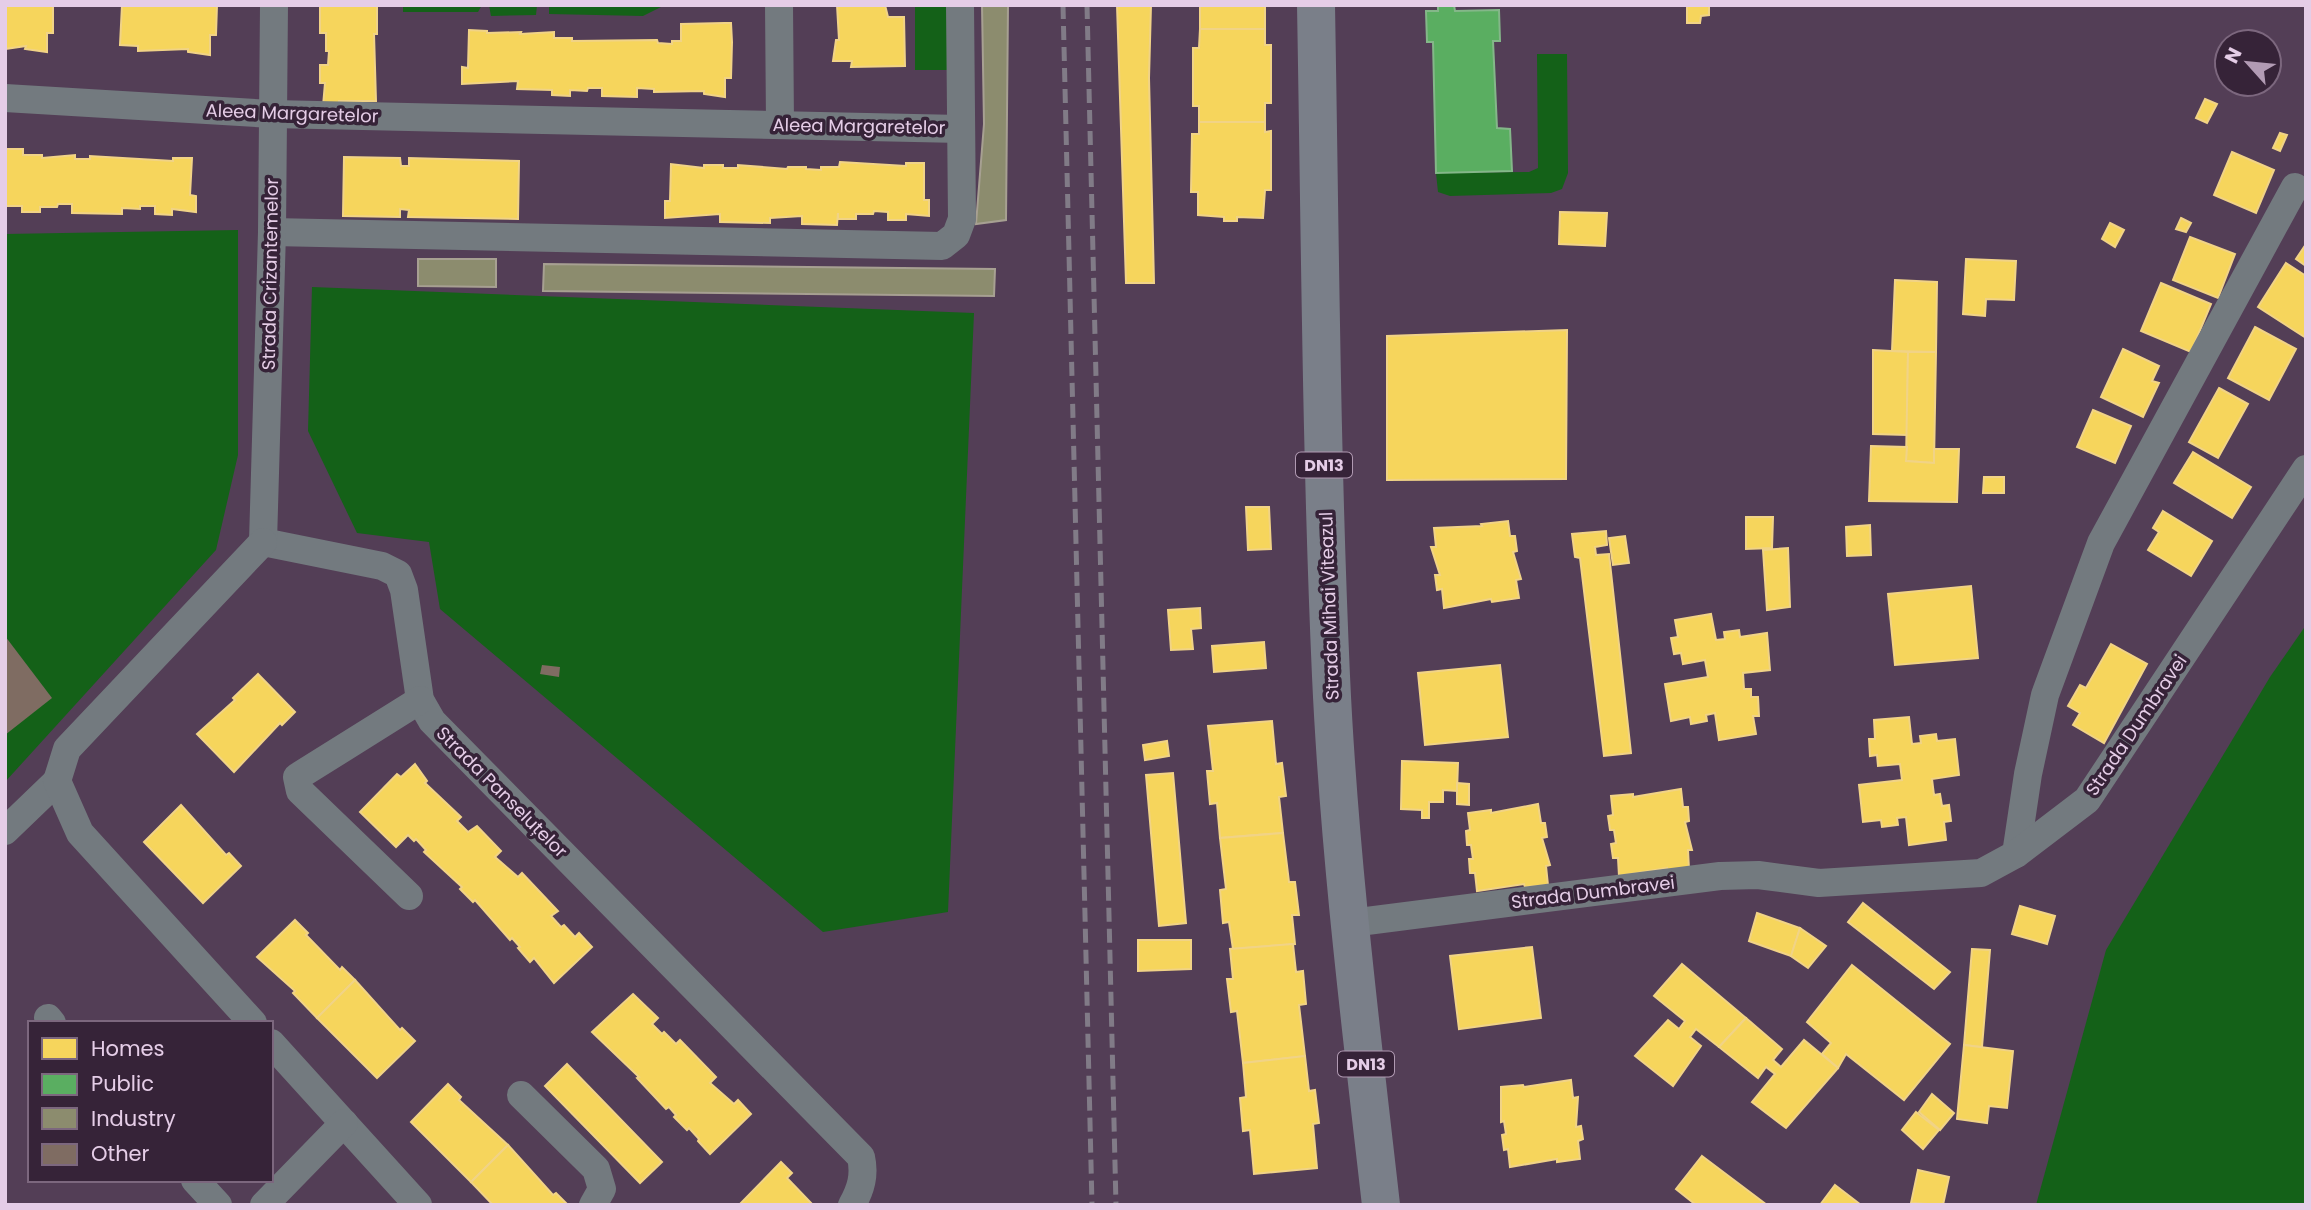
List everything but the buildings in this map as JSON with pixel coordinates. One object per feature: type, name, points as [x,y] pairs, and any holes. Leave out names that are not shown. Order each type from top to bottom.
[{"type":"highway","name":"Strada Mihai Viteazul","points":[[1317,5],[1322,431],[1331,679],[1351,923],[1381,1205]]},
{"type":"street","name":"Strada Crizantemelor","points":[[263,542],[272,232],[274,5]]},
{"type":"street","points":[[779,5],[780,124]]},
{"type":"street","points":[[960,5],[961,129]]},
{"type":"street","name":"Aleea Margaretelor","points":[[5,98],[272,114],[961,129],[962,219],[956,234],[942,246],[272,232]]},
{"type":"street","points":[[2016,854],[2028,774],[2045,695],[2101,543],[2295,187]]},
{"type":"street","name":"Strada Dumbravei","points":[[1351,923],[1720,876],[1758,875],[1819,883],[1981,873],[2016,854],[2087,800],[2306,469]]},
{"type":"street","points":[[5,831],[57,781],[67,748],[263,542]]},
{"type":"street","name":"Strada Panseluțelor","points":[[263,542],[382,566],[398,574],[404,590],[420,700],[432,721],[860,1157],[863,1168],[861,1190],[852,1205]]},
{"type":"street","points":[[409,896],[300,791],[297,777],[420,700]]},
{"type":"street","points":[[57,781],[80,833],[251,1021]]},
{"type":"street","points":[[273,1045],[418,1205]]},
{"type":"street","points":[[521,1095],[596,1169],[602,1189],[593,1205]]},
{"type":"street","points":[[264,1205],[344,1123]]},
{"type":"street","points":[[197,1182],[218,1205]]},
{"type":"green space","points":[[403,5],[482,5],[478,12],[403,12]]},
{"type":"green space","points":[[489,5],[537,5],[536,15],[491,16]]},
{"type":"green space","points":[[549,5],[665,5],[643,16],[549,14]]},
{"type":"green space","points":[[915,5],[950,5],[951,70],[915,70]]},
{"type":"green space","points":[[1537,54],[1567,54],[1568,173],[1562,189],[1551,193],[1450,196],[1438,192],[1436,173],[1529,172],[1538,168]]},
{"type":"green space","points":[[238,230],[238,455],[216,550],[5,782],[5,234]]},
{"type":"green space","points":[[312,287],[974,313],[948,912],[823,932],[440,609],[429,542],[357,533],[308,431]]},
{"type":"green space","points":[[2306,625],[2306,1205],[2036,1205],[2106,950],[2270,677]]},
{"type":"railway","points":[[1063,5],[1092,1205]]},
{"type":"railway","points":[[1087,5],[1116,1205]]}]
